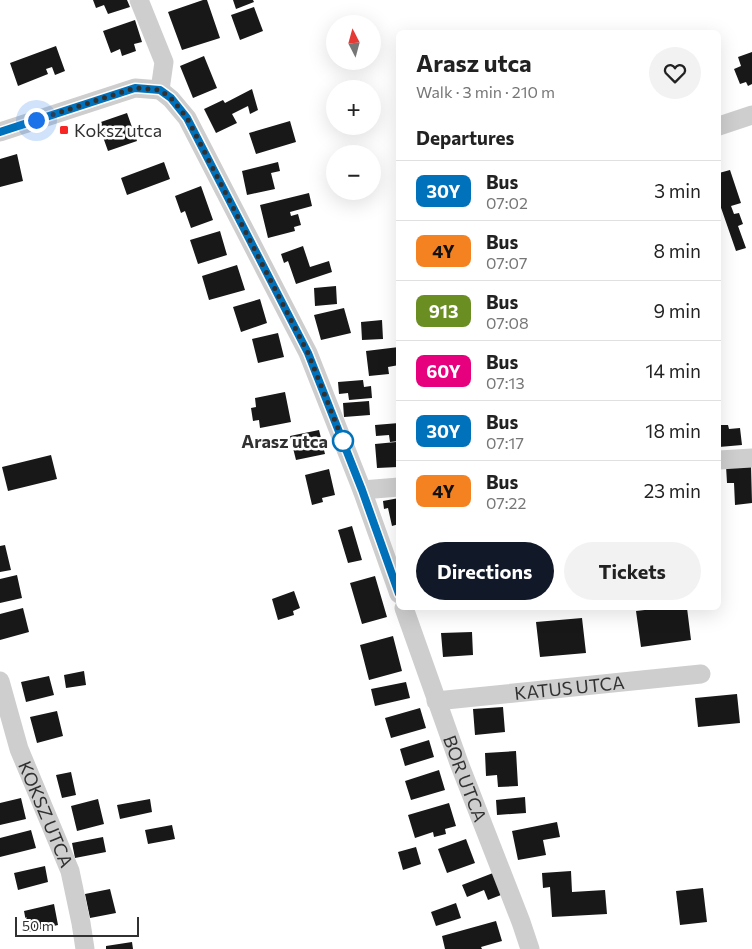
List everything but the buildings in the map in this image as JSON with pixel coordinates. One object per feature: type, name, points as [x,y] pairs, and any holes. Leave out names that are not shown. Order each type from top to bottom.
[{"type":"street","points":[[139,0],[164,62],[160,90]]},
{"type":"street","points":[[0,132],[135,88],[160,90],[171,98],[187,118],[308,353],[362,490],[396,586]]},
{"type":"street","points":[[721,125],[752,115]]},
{"type":"street","points":[[721,460],[752,458]]},
{"type":"street","points":[[362,490],[396,487]]},
{"type":"street","name":"BOR UTCA","points":[[405,610],[436,701],[522,922],[530,949]]},
{"type":"street","name":"KATUS UTCA","points":[[436,701],[702,674]]},
{"type":"street","name":"KOKSZ UTCA","points":[[0,681],[19,749],[70,871],[85,949]]},
{"type":"bus line","name":"30Y","points":[[0,132],[135,88],[160,90],[171,98],[187,118],[308,353],[362,490],[396,586]]},
{"type":"place","name":"Koksz utca","points":[[64,130]]},
{"type":"place","name":"Arasz utca","points":[[343,441]]},
{"type":"route","points":[[36,120],[135,88],[160,90],[171,98],[187,118],[308,353],[343,441]]}]
